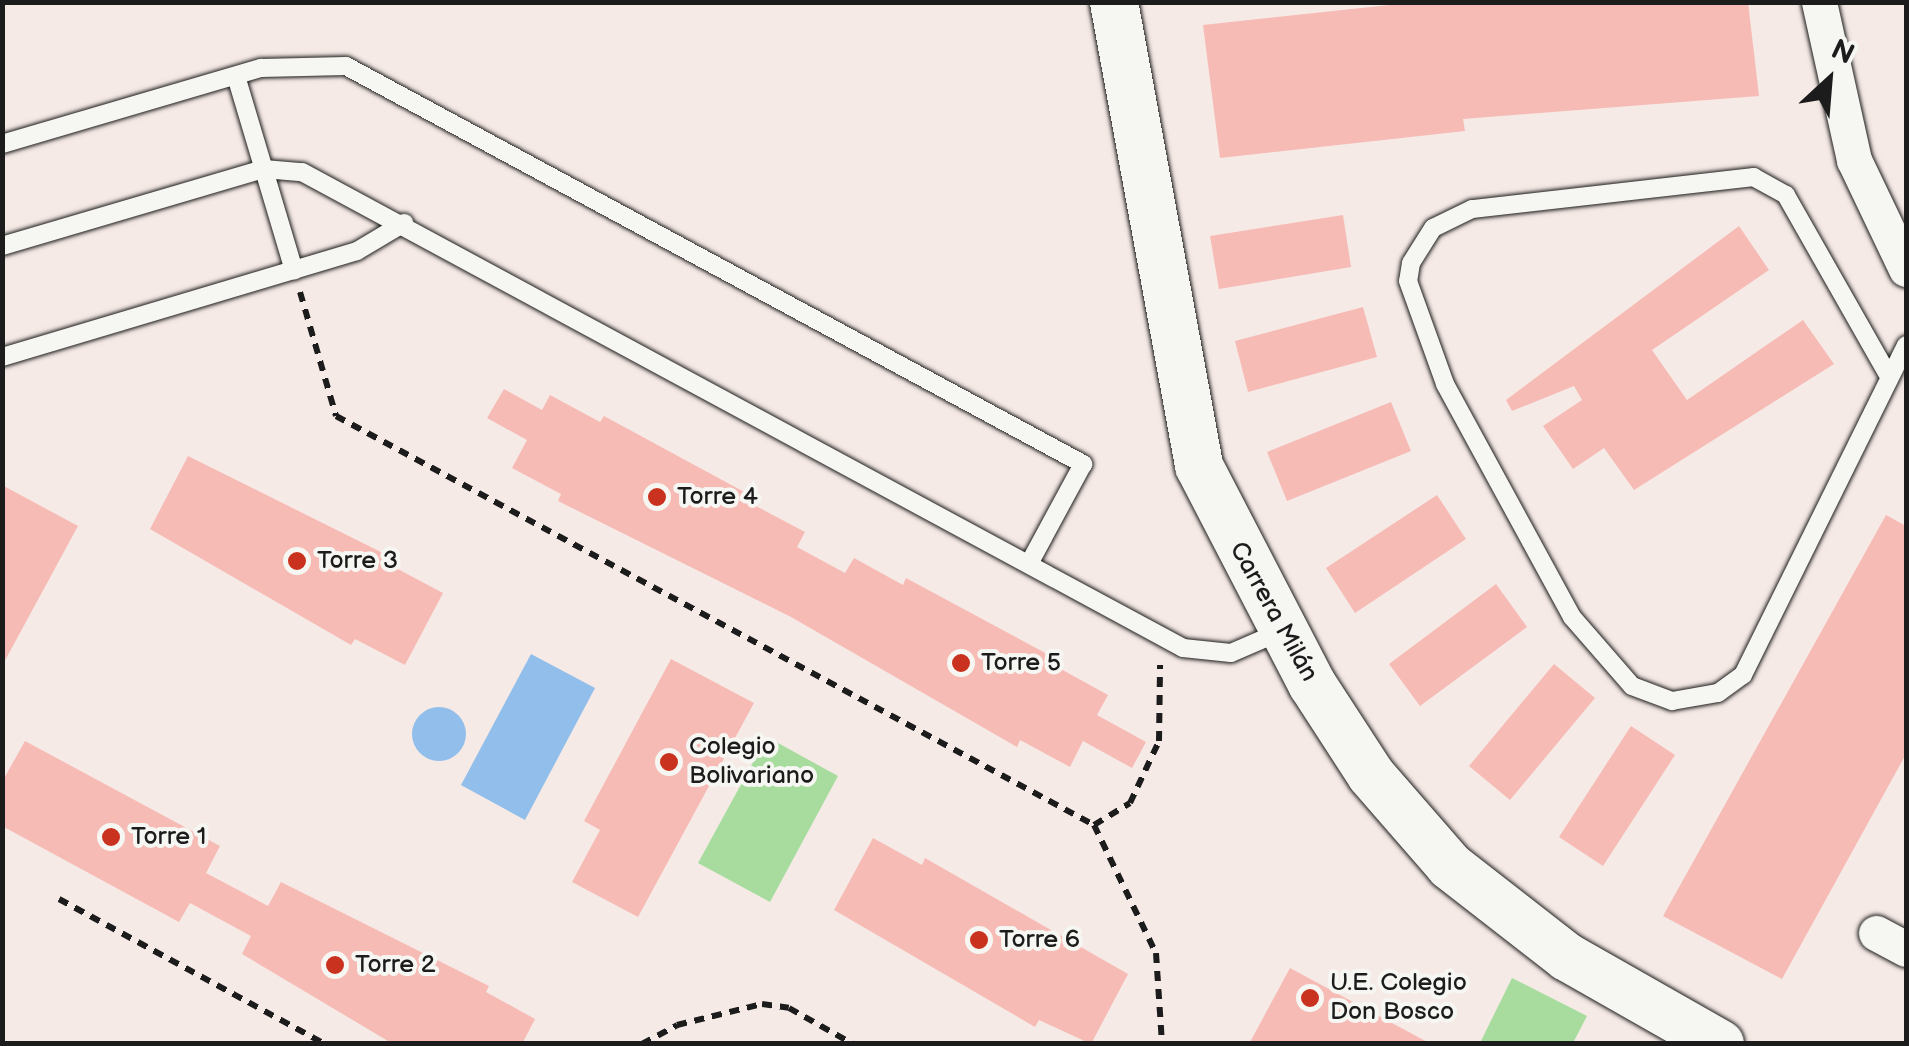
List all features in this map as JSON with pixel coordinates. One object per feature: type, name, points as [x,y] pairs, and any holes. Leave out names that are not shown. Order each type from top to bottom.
[{"type":"street","points":[[1819,2],[1854,160],[1906,269]]},
{"type":"street","name":"Carrera Milán","points":[[1118,3],[1199,466],[1282,631],[1371,775],[1450,866],[1567,957],[1720,1044]]},
{"type":"lane","points":[[2,144],[236,76],[306,62],[346,66],[1083,464],[1030,562]]},
{"type":"lane","points":[[236,76],[294,271]]},
{"type":"lane","points":[[2,246],[264,169],[302,172],[404,222],[1160,636],[1216,655],[1282,631]]},
{"type":"lane","points":[[1887,373],[1786,195],[1754,177],[1472,210],[1433,228],[1410,263],[1408,281],[1445,384],[1572,616],[1632,686],[1672,701],[1718,693],[1742,675],[1887,373],[1906,345]]},
{"type":"lane","points":[[3,357],[370,246],[404,222]]},
{"type":"path","points":[[294,271],[336,416],[1094,825],[1156,953],[1162,1044]]},
{"type":"path","points":[[1094,825],[1130,803],[1159,742],[1160,636]]},
{"type":"path","points":[[59,899],[325,1044]]},
{"type":"path","points":[[642,1044],[696,1019],[762,1004],[789,1008],[854,1044]]},
{"type":"green space","points":[[767,737],[838,776],[770,902],[698,863]]},
{"type":"green space","points":[[1512,978],[1587,1016],[1573,1043],[1480,1043]]},
{"type":"water","points":[[531,654],[595,688],[525,820],[461,785]]},
{"type":"water","points":[[439,707],[458,715],[466,734],[458,753],[439,761],[420,753],[412,734],[420,715]]},
{"type":"building","points":[[1417,2],[1748,2],[1759,96],[1463,119],[1465,131],[1220,158],[1203,25]]},
{"type":"building","points":[[1343,215],[1351,267],[1219,289],[1210,236]]},
{"type":"building","points":[[1739,226],[1769,270],[1652,350],[1687,400],[1803,320],[1834,364],[1634,490],[1604,448],[1573,469],[1543,426],[1582,400],[1574,386],[1512,411],[1506,400]]},
{"type":"building","points":[[1363,307],[1377,357],[1248,392],[1235,341]]},
{"type":"building","points":[[504,389],[542,410],[550,395],[600,422],[604,416],[759,500],[756,506],[805,532],[797,547],[845,573],[854,558],[903,585],[906,578],[1062,662],[1059,668],[1108,695],[1097,715],[1146,742],[1132,768],[1083,741],[1070,767],[1020,740],[1017,747],[791,617],[558,501],[561,494],[512,468],[527,440],[487,418]]},
{"type":"building","points":[[1391,402],[1411,451],[1287,501],[1267,452]]},
{"type":"building","name":"Torre 3","points":[[188,456],[397,560],[394,567],[443,593],[405,665],[355,639],[351,645],[150,529]]},
{"type":"building","points":[[2,485],[78,526],[2,666]]},
{"type":"building","points":[[1437,495],[1466,539],[1355,613],[1326,568]]},
{"type":"building","points":[[1886,515],[1906,526],[1906,754],[1782,979],[1663,916]]},
{"type":"building","points":[[1496,584],[1527,627],[1420,706],[1389,664]]},
{"type":"building","name":"Colegio Bolivariano","points":[[671,659],[754,703],[638,917],[572,882],[600,830],[584,821]]},
{"type":"building","points":[[1554,664],[1595,698],[1510,800],[1469,766]]},
{"type":"building","points":[[1631,726],[1675,755],[1603,866],[1559,837]]},
{"type":"building","points":[[25,741],[220,846],[206,873],[268,906],[281,882],[489,986],[486,992],[535,1019],[522,1044],[393,1044],[242,954],[251,936],[190,903],[179,922],[2,826],[2,782]]},
{"type":"building","name":"Torre 6","points":[[873,838],[922,865],[925,858],[1128,974],[1091,1044],[1039,1020],[1035,1027],[834,910]]},
{"type":"building","name":"U.E. Colegio Don Bosco","points":[[1290,968],[1431,1044],[1249,1044]]},
{"type":"place","name":"Torre 4","points":[[657,497]]},
{"type":"place","name":"Torre 3","points":[[297,561]]},
{"type":"place","name":"Torre 5","points":[[961,663]]},
{"type":"place","name":"Colegio Bolivariano","points":[[669,762]]},
{"type":"place","name":"Torre 1","points":[[111,837]]},
{"type":"place","name":"Torre 6","points":[[979,940]]},
{"type":"place","name":"Torre 2","points":[[335,965]]},
{"type":"place","name":"U.E. Colegio Don Bosco","points":[[1310,998]]}]
